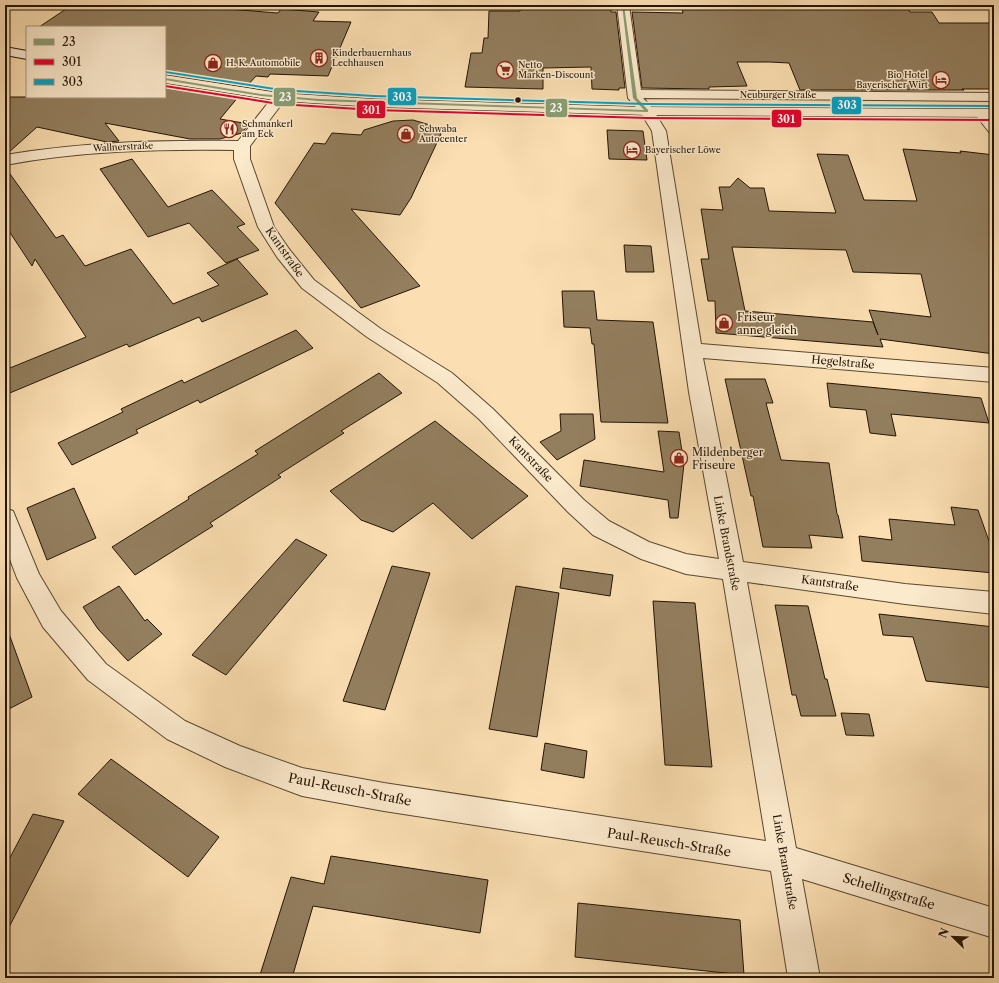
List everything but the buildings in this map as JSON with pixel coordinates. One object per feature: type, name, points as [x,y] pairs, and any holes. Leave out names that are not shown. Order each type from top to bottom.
[{"type":"street","points":[[623,5],[640,102]]},
{"type":"street","points":[[5,51],[26,55]]},
{"type":"street","name":"Neuburger Straße","points":[[166,79],[280,97],[374,103],[640,102],[994,97]]},
{"type":"street","points":[[242,146],[280,97]]},
{"type":"street","name":"Neuburger Straße","points":[[640,102],[987,113]]},
{"type":"street","name":"Linke Brandstraße","points":[[640,102],[659,131],[692,350],[785,860],[804,978]]},
{"type":"street","points":[[987,113],[994,128]]},
{"type":"street","name":"Wallnerstraße","points":[[5,160],[53,152],[89,149],[166,145],[242,146]]},
{"type":"street","name":"Kantstraße","points":[[242,146],[242,159],[266,227],[308,284],[374,333],[445,378],[486,414],[576,506],[601,528],[641,549],[686,564],[905,594],[994,603]]},
{"type":"street","name":"Hegelstraße","points":[[692,350],[994,375]]},
{"type":"street","name":"Paul-Reusch-Straße","points":[[5,517],[29,578],[52,619],[97,672],[176,730],[235,758],[302,782],[372,795],[785,860]]},
{"type":"street","name":"Schellingstraße","points":[[785,860],[994,924]]},
{"type":"transit line","name":"23","points":[[623,5],[635,98],[647,111]]},
{"type":"transit line","name":"303","points":[[166,72],[281,90],[374,96],[647,104],[994,106]]},
{"type":"transit line","name":"23","points":[[166,79],[261,95],[319,100],[647,111]]},
{"type":"transit line","name":"301","points":[[166,86],[279,104],[374,110],[647,118],[994,120]]},
{"type":"place","name":"Kinderbauernhaus Lechhausen","points":[[319,58]]},
{"type":"place","name":"H. K. Automobile","points":[[213,63]]},
{"type":"place","name":"Netto Marken-Discount","points":[[505,70]]},
{"type":"place","name":"Bio Hotel Bayerischer Wirt","points":[[941,80]]},
{"type":"place","name":"Schmankerl am Eck","points":[[229,129]]},
{"type":"place","name":"Schwaba Autocenter","points":[[406,134]]},
{"type":"place","name":"Bayerischer Löwe","points":[[632,150]]},
{"type":"place","name":"Friseur anne gleich","points":[[724,323]]},
{"type":"place","name":"Mildenberger Friseure","points":[[679,458]]}]
